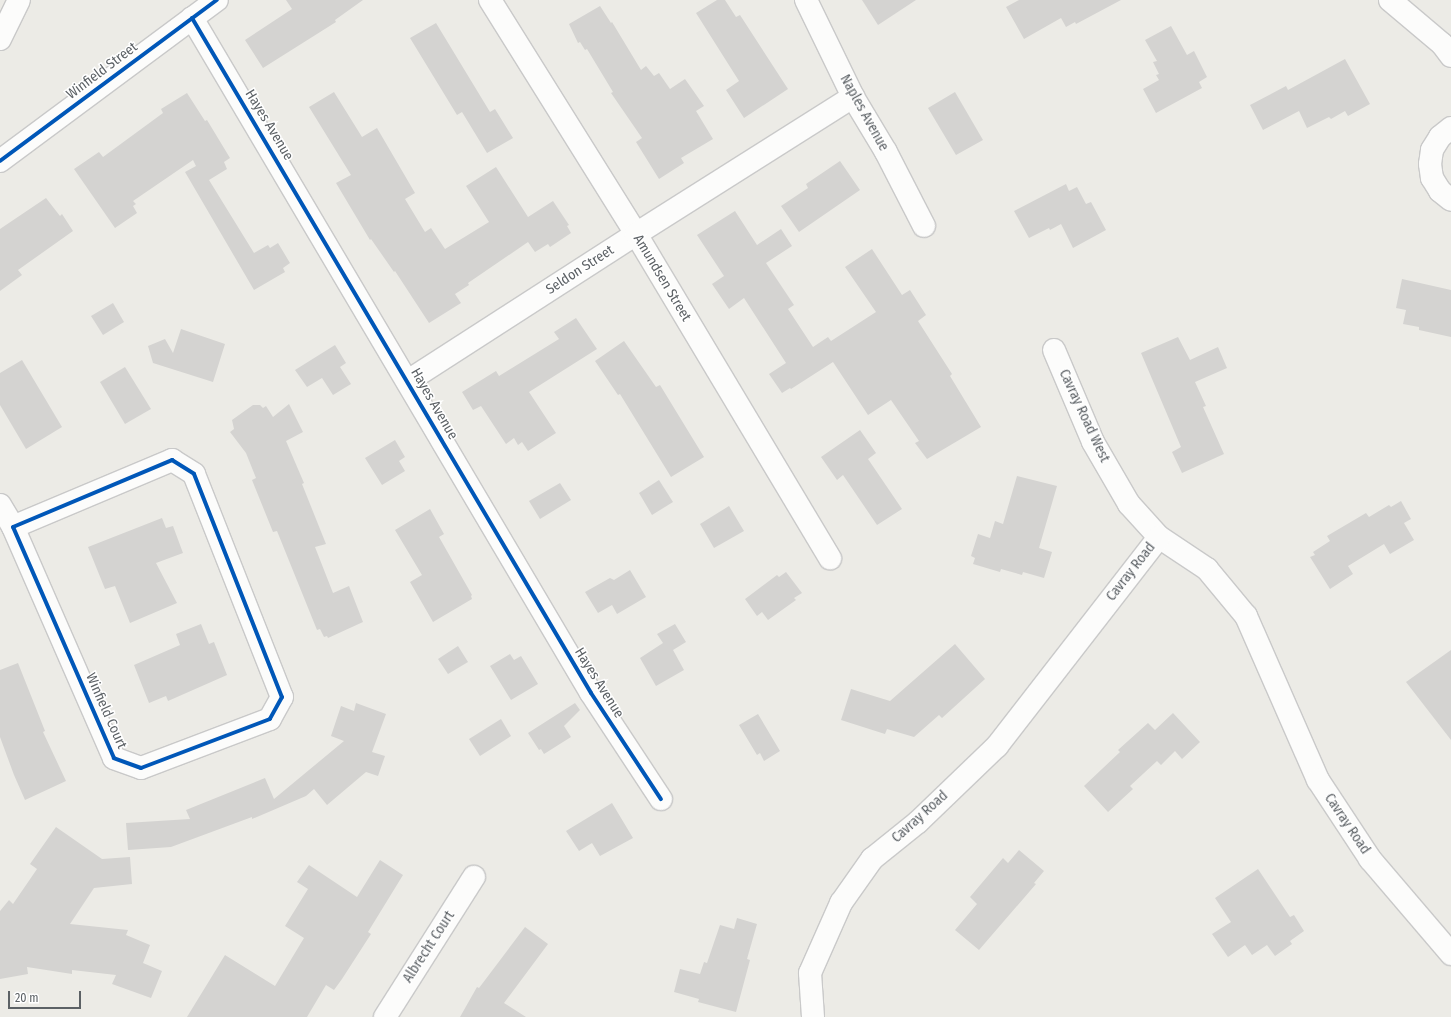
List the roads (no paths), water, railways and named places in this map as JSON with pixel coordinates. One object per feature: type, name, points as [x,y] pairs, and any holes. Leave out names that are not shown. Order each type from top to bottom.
[{"type":"street","points":[[0,39],[19,0]]},
{"type":"street","name":"Winfield Street","points":[[3,154],[217,0]]},
{"type":"street","name":"Amundsen Street","points":[[490,0],[636,234],[830,558]]},
{"type":"street","name":"Naples Avenue","points":[[806,0],[853,97],[886,152],[924,226]]},
{"type":"street","points":[[1390,0],[1442,44],[1451,56]]},
{"type":"street","name":"Hayes Avenue","points":[[192,18],[591,692],[661,799]]},
{"type":"street","name":"Seldon Street","points":[[408,381],[636,234],[853,97]]},
{"type":"street","points":[[1451,128],[1440,137],[1432,150],[1430,164],[1432,178],[1440,191],[1451,200]]},
{"type":"street","name":"Cavray Road West","points":[[1054,350],[1093,442],[1129,504],[1159,536]]},
{"type":"street","name":"Winfield Court","points":[[0,505],[13,527],[114,758],[141,768],[270,719],[282,697],[194,474],[172,460],[13,527]]},
{"type":"street","name":"Cavray Road","points":[[813,1017],[810,973],[841,903],[872,859],[918,822],[996,746],[1159,536],[1207,569],[1246,616],[1318,780],[1370,859],[1451,954]]},
{"type":"street","name":"Albrecht Court","points":[[385,1017],[474,877]]}]
